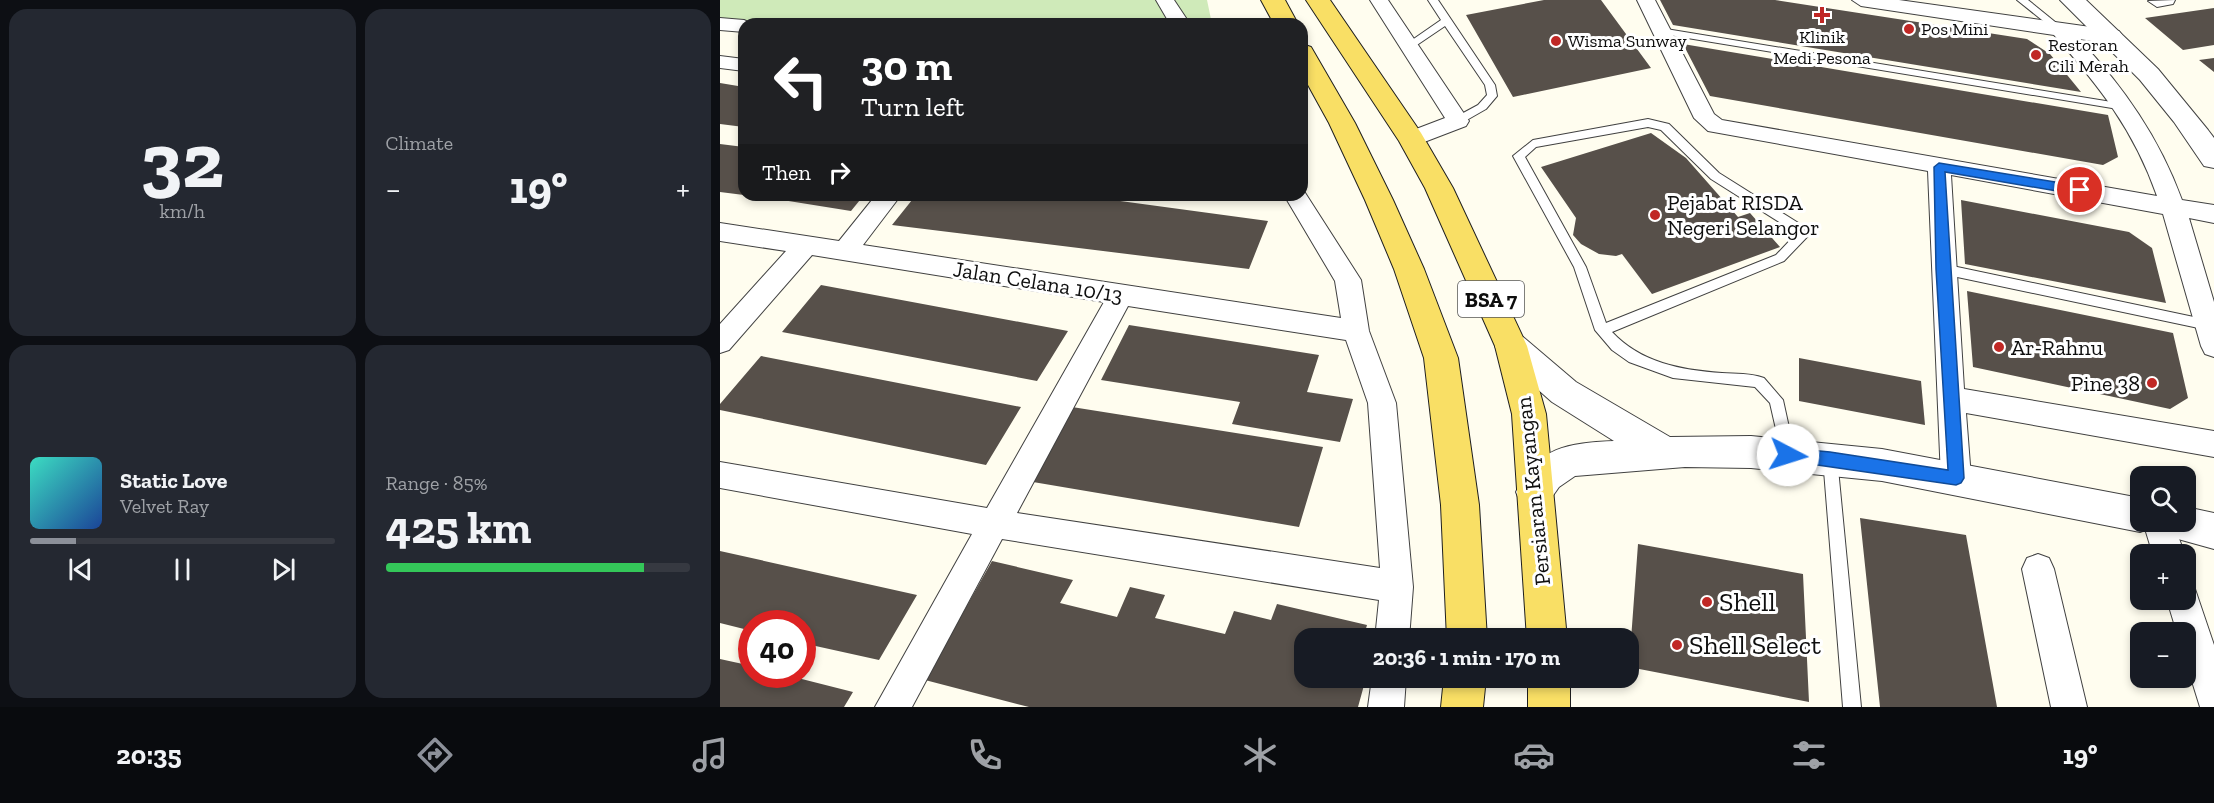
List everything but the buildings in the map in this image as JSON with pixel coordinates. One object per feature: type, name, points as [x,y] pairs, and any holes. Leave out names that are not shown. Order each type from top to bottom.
[{"type":"main road","points":[[1273,0],[1283,18]]},
{"type":"main road","name":"Persiaran Kayangan","points":[[1318,0],[1411,139],[1455,221],[1511,346],[1529,414],[1546,628]]},
{"type":"main road","name":"BSA 7","points":[[1308,63],[1342,123],[1383,210],[1409,269],[1441,358],[1460,505],[1466,628]]},
{"type":"main road","points":[[1462,707],[1464,688]]},
{"type":"main road","points":[[1549,688],[1549,707]]},
{"type":"street","points":[[1165,0],[1176,18]]},
{"type":"street","points":[[1379,0],[1407,47],[1458,121],[1411,139]]},
{"type":"street","points":[[1646,0],[1705,118],[1710,123],[1939,167],[2214,214]]},
{"type":"street","points":[[1861,0],[2100,36],[2112,35]]},
{"type":"street","points":[[2072,0],[2112,35],[2190,122],[2214,159]]},
{"type":"street","points":[[2101,0],[2132,28],[2200,100]]},
{"type":"street","points":[[720,24],[738,26]]},
{"type":"street","points":[[2060,30],[2124,107],[2139,130],[2174,206],[2211,335]]},
{"type":"street","points":[[720,62],[738,64]]},
{"type":"street","points":[[1939,167],[1956,478]]},
{"type":"street","points":[[844,252],[884,201]]},
{"type":"street","points":[[1300,201],[1348,280],[1356,331],[1382,403],[1397,587],[1393,628]]},
{"type":"street","name":"Jalan Celana 10/13","points":[[720,232],[1356,331]]},
{"type":"street","points":[[720,342],[806,246]]},
{"type":"street","points":[[892,707],[996,524],[1121,295]]},
{"type":"street","points":[[1511,346],[1535,372],[1568,398],[1663,451]]},
{"type":"street","points":[[1950,398],[2214,444]]},
{"type":"street","points":[[1534,492],[1546,474],[1564,462],[1663,451],[1788,455],[1830,458],[1956,478],[2130,513]]},
{"type":"street","points":[[720,475],[996,524],[1397,587]]},
{"type":"street","points":[[2196,527],[2214,531]]},
{"type":"street","points":[[2038,569],[2069,707]]},
{"type":"street","points":[[2196,617],[2214,698]]},
{"type":"street","points":[[1386,707],[1388,688]]},
{"type":"lane","points":[[1433,0],[1490,85],[1492,96],[1482,107],[1458,121]]},
{"type":"lane","points":[[2022,0],[2060,30]]},
{"type":"lane","points":[[1407,47],[1447,20]]},
{"type":"lane","points":[[1660,31],[2124,107]]},
{"type":"lane","points":[[1602,330],[1780,258],[1802,236],[1796,227],[1715,176],[1665,128],[1648,123],[1533,144],[1519,156],[1521,164],[1580,267],[1602,330],[1613,344],[1641,364],[1683,374],[1759,382],[1776,400],[1788,455]]},
{"type":"lane","points":[[1943,269],[2211,335]]},
{"type":"lane","points":[[1830,458],[1852,707]]},
{"type":"green space","points":[[720,0],[1207,0],[1211,18],[738,18],[738,25],[720,27]]},
{"type":"place","name":"Klinik Medi Pesona","points":[[1822,15]]},
{"type":"place","name":"Pos Mini","points":[[1909,29]]},
{"type":"place","name":"Wisma Sunway","points":[[1556,41]]},
{"type":"place","name":"Restoran Cili Merah","points":[[2036,55]]},
{"type":"place","name":"Pejabat RISDA Negeri Selangor","points":[[1655,215]]},
{"type":"place","name":"Ar-Rahnu","points":[[1999,347]]},
{"type":"place","name":"Pine 38","points":[[2152,383]]},
{"type":"place","name":"Shell","points":[[1707,602]]},
{"type":"place","name":"Shell Select","points":[[1677,645]]},
{"type":"route","points":[[1788,455],[1830,458],[1956,478],[1939,167],[2080,190]]}]
